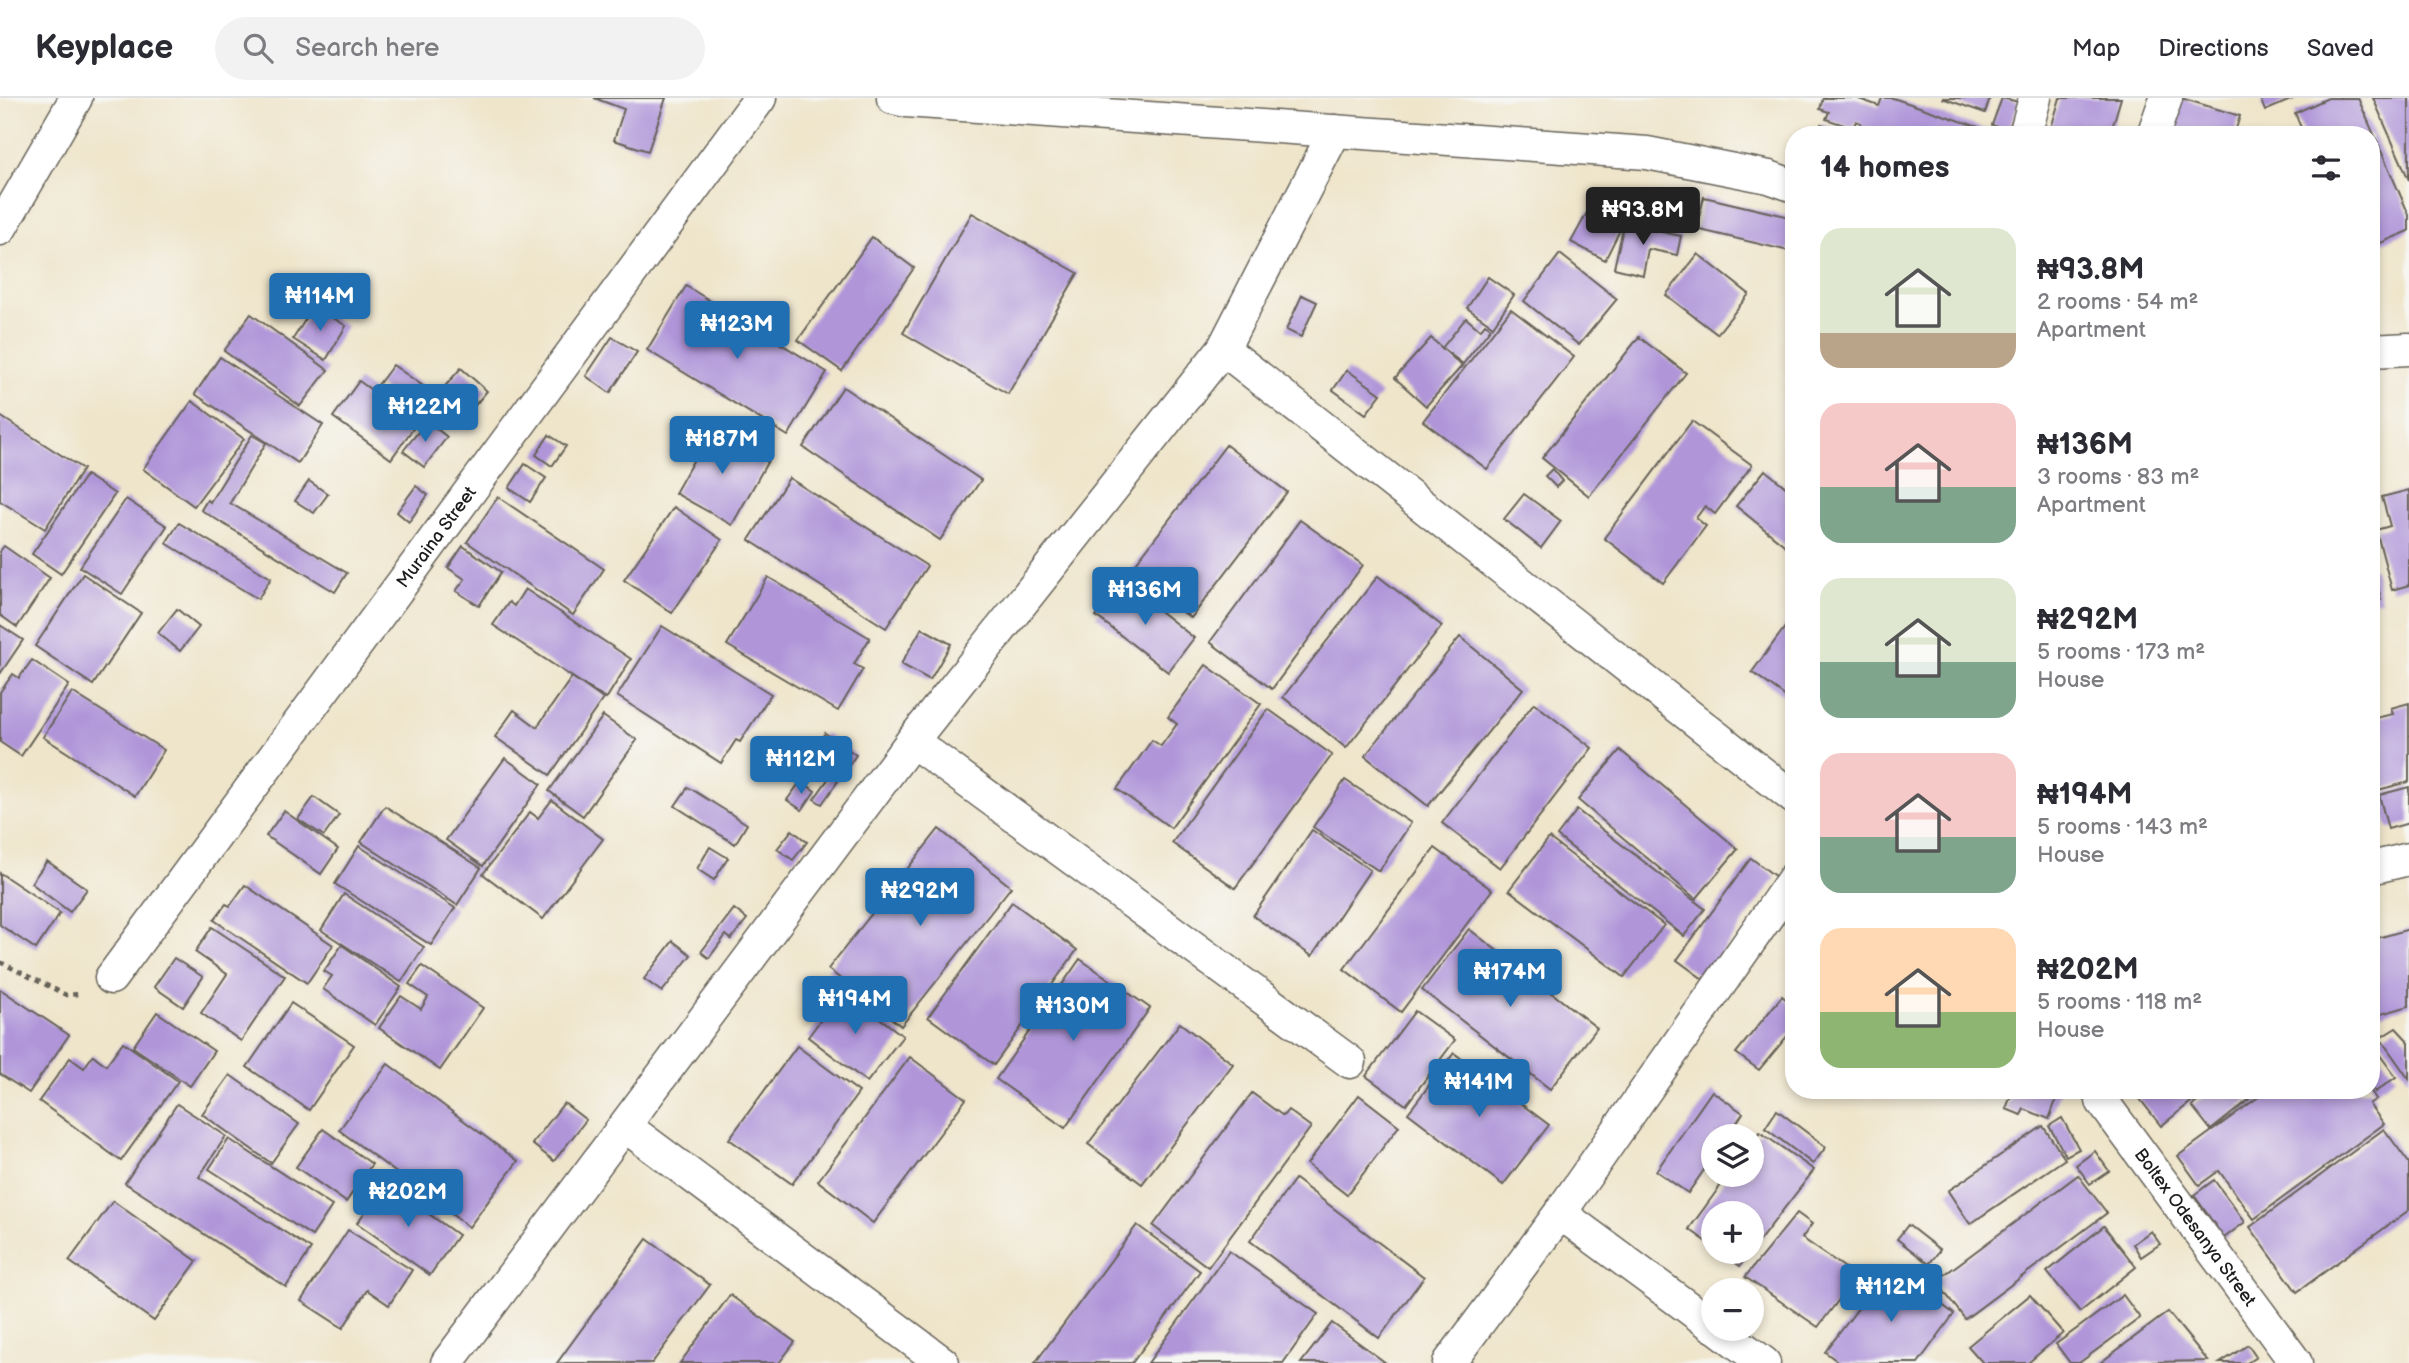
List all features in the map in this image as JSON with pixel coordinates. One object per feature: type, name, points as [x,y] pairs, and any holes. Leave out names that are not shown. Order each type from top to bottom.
[{"type":"street","points":[[0,229],[76,98]]},
{"type":"street","name":"Muraina Street","points":[[111,978],[760,98]]},
{"type":"street","points":[[892,98],[906,102],[1647,153],[1769,177],[1785,183]]},
{"type":"street","points":[[2027,126],[2035,98]]},
{"type":"street","points":[[2156,126],[2166,98]]},
{"type":"street","points":[[447,1363],[912,741],[1223,349],[1335,131]]},
{"type":"street","points":[[1223,349],[1785,791]]},
{"type":"street","points":[[2380,351],[2409,349]]},
{"type":"street","points":[[912,741],[1350,1062]]},
{"type":"street","points":[[2380,866],[2409,859]]},
{"type":"street","points":[[1449,1363],[1560,1213],[1785,891]]},
{"type":"street","name":"Boltex Odesanya Street","points":[[2102,1099],[2296,1363]]},
{"type":"street","points":[[625,1126],[943,1363]]},
{"type":"street","points":[[1560,1213],[1701,1317]]},
{"type":"street","points":[[1734,1341],[1764,1363]]},
{"type":"path","points":[[0,962],[66,995],[92,994],[111,978]]},
{"type":"building","points":[[594,98],[666,98],[648,151],[614,140],[624,109]]},
{"type":"building","points":[[1823,98],[1856,98],[1879,106],[1882,98],[1893,98],[1975,126],[1860,126],[1861,123],[1856,121],[1854,126],[1847,126],[1826,119],[1829,112],[1820,109]]},
{"type":"building","points":[[1942,98],[1990,98],[1985,113]]},
{"type":"building","points":[[2002,98],[2019,102],[2010,126],[1992,125]]},
{"type":"building","points":[[2060,98],[2121,98],[2113,126],[2052,126]]},
{"type":"building","points":[[2181,98],[2240,116],[2237,126],[2166,126]]},
{"type":"building","points":[[2260,98],[2295,98],[2265,111]]},
{"type":"building","points":[[2328,98],[2358,98],[2370,126],[2300,126],[2295,113]]},
{"type":"building","points":[[2373,98],[2409,98],[2409,180]]},
{"type":"building","points":[[2380,148],[2409,215],[2409,231],[2380,243]]},
{"type":"building","points":[[1704,197],[1785,216],[1785,250],[1696,229]]},
{"type":"building","points":[[1588,211],[1621,228],[1605,260],[1571,242]]},
{"type":"building","points":[[972,213],[1078,273],[1008,394],[903,333]]},
{"type":"building","points":[[1624,224],[1681,236],[1677,255],[1648,249],[1643,275],[1614,268]]},
{"type":"building","points":[[872,237],[914,268],[842,371],[798,340]]},
{"type":"building","points":[[1560,254],[1617,299],[1579,345],[1524,301]]},
{"type":"building","points":[[1698,254],[1749,294],[1717,334],[1666,295]]},
{"type":"building","points":[[1488,277],[1514,295],[1493,326],[1467,308]]},
{"type":"building","points":[[686,286],[827,372],[788,436],[647,350]]},
{"type":"building","points":[[1302,295],[1317,302],[1301,337],[1286,330]]},
{"type":"building","points":[[314,306],[346,326],[326,360],[293,339]]},
{"type":"building","points":[[1511,309],[1574,357],[1487,469],[1423,421]]},
{"type":"building","points":[[251,314],[328,370],[300,406],[224,351]]},
{"type":"building","points":[[1466,318],[1480,330],[1485,324],[1491,328],[1463,364],[1442,348]]},
{"type":"building","points":[[612,337],[637,352],[610,393],[586,376]]},
{"type":"building","points":[[1639,337],[1686,373],[1589,496],[1542,458]]},
{"type":"building","points":[[1431,338],[1462,366],[1426,406],[1395,378]]},
{"type":"building","points":[[220,357],[323,425],[298,463],[195,394]]},
{"type":"building","points":[[393,365],[433,393],[418,414],[378,385]]},
{"type":"building","points":[[461,368],[487,391],[460,423],[433,400]]},
{"type":"building","points":[[1347,370],[1381,394],[1366,414],[1333,390]]},
{"type":"building","points":[[359,381],[417,423],[391,459],[333,417]]},
{"type":"building","points":[[843,387],[981,480],[940,540],[803,447]]},
{"type":"building","points":[[192,401],[244,439],[194,506],[143,469]]},
{"type":"building","points":[[0,416],[83,469],[45,529],[0,501]]},
{"type":"building","points":[[427,421],[447,437],[424,467],[403,451]]},
{"type":"building","points":[[1692,421],[1752,465],[1715,514],[1705,506],[1696,518],[1706,526],[1663,583],[1604,538]]},
{"type":"building","points":[[712,427],[769,459],[732,525],[675,493]]},
{"type":"building","points":[[252,435],[266,443],[230,503],[347,573],[335,592],[201,510],[207,500],[210,502]]},
{"type":"building","points":[[549,435],[566,446],[552,466],[536,455]]},
{"type":"building","points":[[1226,445],[1287,492],[1191,618],[1130,571]]},
{"type":"building","points":[[525,464],[546,478],[530,502],[509,488]]},
{"type":"building","points":[[1552,469],[1562,481],[1556,487],[1545,476]]},
{"type":"building","points":[[1765,470],[1785,487],[1785,546],[1736,506]]},
{"type":"building","points":[[86,475],[115,494],[61,574],[32,554]]},
{"type":"building","points":[[789,478],[927,566],[886,628],[749,540]]},
{"type":"building","points":[[309,481],[328,494],[314,513],[295,501]]},
{"type":"building","points":[[416,486],[428,495],[409,522],[397,512]]},
{"type":"building","points":[[2409,490],[2409,585],[2392,590],[2380,545],[2380,529],[2390,526],[2382,497]]},
{"type":"building","points":[[1524,494],[1561,521],[1541,548],[1504,519]]},
{"type":"building","points":[[498,497],[604,569],[573,615],[467,542]]},
{"type":"building","points":[[126,499],[167,526],[122,594],[80,567]]},
{"type":"building","points":[[674,507],[722,540],[672,613],[624,580]]},
{"type":"building","points":[[1300,520],[1363,565],[1272,689],[1210,642]]},
{"type":"building","points":[[179,523],[271,578],[258,599],[166,543]]},
{"type":"building","points":[[4,546],[50,578],[17,627],[0,615],[0,551]]},
{"type":"building","points":[[463,546],[501,572],[479,606],[456,591],[465,579],[448,568]]},
{"type":"building","points":[[83,574],[141,613],[93,685],[35,646]]},
{"type":"building","points":[[1378,576],[1442,626],[1346,748],[1283,697]]},
{"type":"building","points":[[768,577],[870,638],[854,664],[863,669],[838,711],[727,645]]},
{"type":"building","points":[[1123,582],[1194,638],[1168,672],[1096,616]]},
{"type":"building","points":[[525,589],[631,659],[606,699],[493,625],[509,602],[514,606]]},
{"type":"building","points":[[177,609],[199,627],[180,651],[158,633]]},
{"type":"building","points":[[0,625],[23,640],[0,674]]},
{"type":"building","points":[[662,626],[771,694],[740,742],[736,740],[721,763],[617,696]]},
{"type":"building","points":[[1785,627],[1785,696],[1752,672]]},
{"type":"building","points":[[922,628],[951,644],[930,680],[901,664]]},
{"type":"building","points":[[1460,637],[1523,689],[1428,806],[1365,756]]},
{"type":"building","points":[[32,660],[69,685],[21,756],[0,742],[0,692],[13,674],[19,678]]},
{"type":"building","points":[[1206,665],[1261,704],[1171,828],[1117,789],[1152,740],[1161,746],[1177,724],[1168,717]]},
{"type":"building","points":[[572,677],[603,699],[550,775],[495,737],[514,710],[537,727]]},
{"type":"building","points":[[72,692],[164,750],[135,796],[43,737]]},
{"type":"building","points":[[1534,703],[1592,748],[1500,868],[1442,823]]},
{"type":"building","points":[[2409,703],[2409,782],[2380,789],[2380,717],[2393,714],[2391,708]]},
{"type":"building","points":[[1268,709],[1332,755],[1235,888],[1172,843]]},
{"type":"building","points":[[603,716],[637,740],[583,816],[549,791]]},
{"type":"building","points":[[825,733],[856,755],[822,804],[814,799],[834,771],[810,754]]},
{"type":"building","points":[[1620,750],[1738,849],[1696,899],[1578,800]]},
{"type":"building","points":[[505,758],[541,784],[483,866],[446,840]]},
{"type":"building","points":[[1345,780],[1411,823],[1379,871],[1313,827]]},
{"type":"building","points":[[801,781],[815,791],[802,810],[787,800]]},
{"type":"building","points":[[688,787],[747,824],[735,844],[675,806]]},
{"type":"building","points":[[2409,787],[2409,823],[2388,829],[2380,795]]},
{"type":"building","points":[[314,797],[339,815],[324,836],[298,819]]},
{"type":"building","points":[[552,800],[603,839],[543,919],[483,874],[530,812],[538,818]]},
{"type":"building","points":[[385,806],[481,868],[457,905],[361,842]]},
{"type":"building","points":[[1577,810],[1705,909],[1684,936],[1557,836]]},
{"type":"building","points":[[284,811],[338,849],[321,874],[266,836]]},
{"type":"building","points":[[939,829],[1011,887],[901,1026],[828,969]]},
{"type":"building","points":[[792,830],[807,842],[793,860],[777,849]]},
{"type":"building","points":[[1312,830],[1370,870],[1312,956],[1253,916]]},
{"type":"building","points":[[1549,838],[1664,925],[1624,977],[1509,890]]},
{"type":"building","points":[[359,846],[455,908],[431,945],[335,884]]},
{"type":"building","points":[[710,847],[728,858],[714,880],[697,869]]},
{"type":"building","points":[[1435,848],[1492,890],[1401,1012],[1344,969]]},
{"type":"building","points":[[1751,858],[1776,877],[1703,979],[1677,960]]},
{"type":"building","points":[[47,861],[87,889],[70,912],[31,883]]},
{"type":"building","points":[[0,873],[60,913],[36,949],[0,925]]},
{"type":"building","points":[[245,885],[333,945],[307,983],[214,920],[226,904],[230,906]]},
{"type":"building","points":[[344,894],[424,947],[401,982],[321,930]]},
{"type":"building","points":[[1012,902],[1077,950],[994,1065],[928,1017]]},
{"type":"building","points":[[734,909],[747,919],[731,939],[726,935],[709,958],[701,952]]},
{"type":"building","points":[[212,927],[285,976],[241,1041],[201,1013],[227,974],[195,952]]},
{"type":"building","points":[[1469,929],[1597,1028],[1550,1089],[1422,990]]},
{"type":"building","points":[[2409,929],[2409,1006],[2380,1014],[2380,937]]},
{"type":"building","points":[[673,941],[691,955],[662,992],[644,979]]},
{"type":"building","points":[[342,945],[401,987],[375,1025],[323,989],[332,976],[324,971]]},
{"type":"building","points":[[174,958],[203,977],[183,1007],[154,987]]},
{"type":"building","points":[[1080,959],[1150,1008],[1065,1128],[996,1079]]},
{"type":"building","points":[[422,966],[483,1008],[440,1070],[379,1028],[401,996],[421,1009],[428,997],[409,984]]},
{"type":"building","points":[[0,989],[69,1035],[29,1093],[0,1074]]},
{"type":"building","points":[[843,990],[903,1036],[867,1082],[808,1037]]},
{"type":"building","points":[[1782,996],[1785,998],[1785,1039],[1759,1070],[1736,1053]]},
{"type":"building","points":[[291,1003],[354,1045],[309,1110],[247,1067]]},
{"type":"building","points":[[1415,1011],[1455,1040],[1406,1105],[1366,1076]]},
{"type":"building","points":[[157,1012],[214,1051],[190,1086],[133,1047]]},
{"type":"building","points":[[1180,1023],[1233,1064],[1142,1184],[1088,1144]]},
{"type":"building","points":[[2396,1028],[2409,1042],[2409,1079],[2380,1038]]},
{"type":"building","points":[[123,1042],[178,1081],[121,1161],[39,1101],[70,1058],[84,1068],[93,1055],[106,1065]]},
{"type":"building","points":[[797,1046],[859,1092],[792,1184],[729,1139]]},
{"type":"building","points":[[1454,1053],[1549,1125],[1503,1185],[1408,1113]]},
{"type":"building","points":[[2380,1055],[2396,1077],[2380,1088]]},
{"type":"building","points":[[910,1057],[966,1099],[873,1223],[818,1181]]},
{"type":"building","points":[[388,1064],[518,1161],[469,1227],[339,1130]]},
{"type":"building","points":[[230,1075],[299,1124],[271,1163],[202,1114]]},
{"type":"building","points":[[1712,1091],[1743,1113],[1736,1124],[1701,1124],[1701,1174],[1688,1193],[1656,1171]]},
{"type":"building","points":[[1252,1093],[1283,1116],[1288,1110],[1311,1127],[1208,1267],[1153,1226]]},
{"type":"building","points":[[1359,1095],[1399,1126],[1347,1195],[1307,1164]]},
{"type":"building","points":[[2010,1099],[2057,1099],[2049,1119],[2024,1109],[2021,1115],[2006,1109]]},
{"type":"building","points":[[2140,1099],[2195,1099],[2161,1126]]},
{"type":"building","points":[[2201,1099],[2250,1099],[2211,1130],[2192,1106]]},
{"type":"building","points":[[2256,1099],[2376,1099],[2369,1104],[2384,1124],[2254,1219],[2219,1171],[2199,1185],[2178,1156]]},
{"type":"building","points":[[564,1103],[586,1120],[554,1161],[532,1144]]},
{"type":"building","points":[[177,1104],[226,1136],[199,1177],[311,1249],[286,1287],[125,1183]]},
{"type":"building","points":[[1777,1110],[1826,1147],[1813,1164],[1765,1128]]},
{"type":"building","points":[[2062,1118],[2079,1149],[2066,1156],[2049,1126]]},
{"type":"building","points":[[2043,1126],[2065,1159],[1970,1224],[1948,1191]]},
{"type":"building","points":[[323,1129],[372,1164],[346,1202],[296,1167]]},
{"type":"building","points":[[2384,1129],[2409,1163],[2409,1210],[2297,1292],[2250,1227]]},
{"type":"building","points":[[1764,1135],[1814,1170],[1764,1235],[1764,1201],[1709,1201],[1720,1187],[1764,1187]]},
{"type":"building","points":[[229,1139],[332,1206],[312,1236],[209,1169]]},
{"type":"building","points":[[2095,1151],[2109,1171],[2090,1184],[2076,1165]]},
{"type":"building","points":[[2078,1175],[2107,1213],[1965,1319],[1936,1281]]},
{"type":"building","points":[[1295,1179],[1424,1277],[1379,1338],[1250,1241]]},
{"type":"building","points":[[2214,1180],[2245,1222],[2224,1238],[2194,1195]]},
{"type":"building","points":[[386,1183],[458,1235],[430,1275],[357,1223]]},
{"type":"building","points":[[113,1201],[197,1261],[154,1321],[69,1261]]},
{"type":"building","points":[[1701,1212],[1701,1238],[1689,1229]]},
{"type":"building","points":[[1797,1213],[1812,1224],[1802,1238],[1857,1276],[1818,1327],[1764,1290],[1764,1278],[1745,1277],[1756,1264],[1764,1264],[1764,1254]]},
{"type":"building","points":[[1137,1225],[1200,1271],[1132,1363],[1035,1363]]},
{"type":"building","points":[[1908,1225],[1940,1250],[1929,1264],[1897,1239]]},
{"type":"building","points":[[2104,1226],[2136,1267],[2080,1312],[2047,1272]]},
{"type":"building","points":[[348,1230],[412,1270],[389,1305],[367,1290],[343,1328],[301,1301]]},
{"type":"building","points":[[2151,1231],[2160,1244],[2141,1257],[2133,1244]]},
{"type":"building","points":[[647,1239],[710,1285],[652,1363],[557,1363]]},
{"type":"building","points":[[1229,1251],[1318,1314],[1283,1363],[1148,1363]]},
{"type":"building","points":[[1891,1265],[1954,1314],[1918,1363],[1840,1363],[1825,1352]]},
{"type":"building","points":[[730,1295],[795,1342],[779,1363],[680,1363]]},
{"type":"building","points":[[2030,1295],[2063,1333],[2028,1363],[1983,1363],[1968,1346]]},
{"type":"building","points":[[2123,1295],[2140,1318],[2079,1363],[2070,1363],[2056,1344]]},
{"type":"building","points":[[2168,1312],[2208,1361],[2100,1363]]},
{"type":"building","points":[[1332,1323],[1386,1363],[1301,1363]]},
{"type":"building","points":[[2248,1345],[2256,1357],[2247,1363],[2220,1363]]}]
